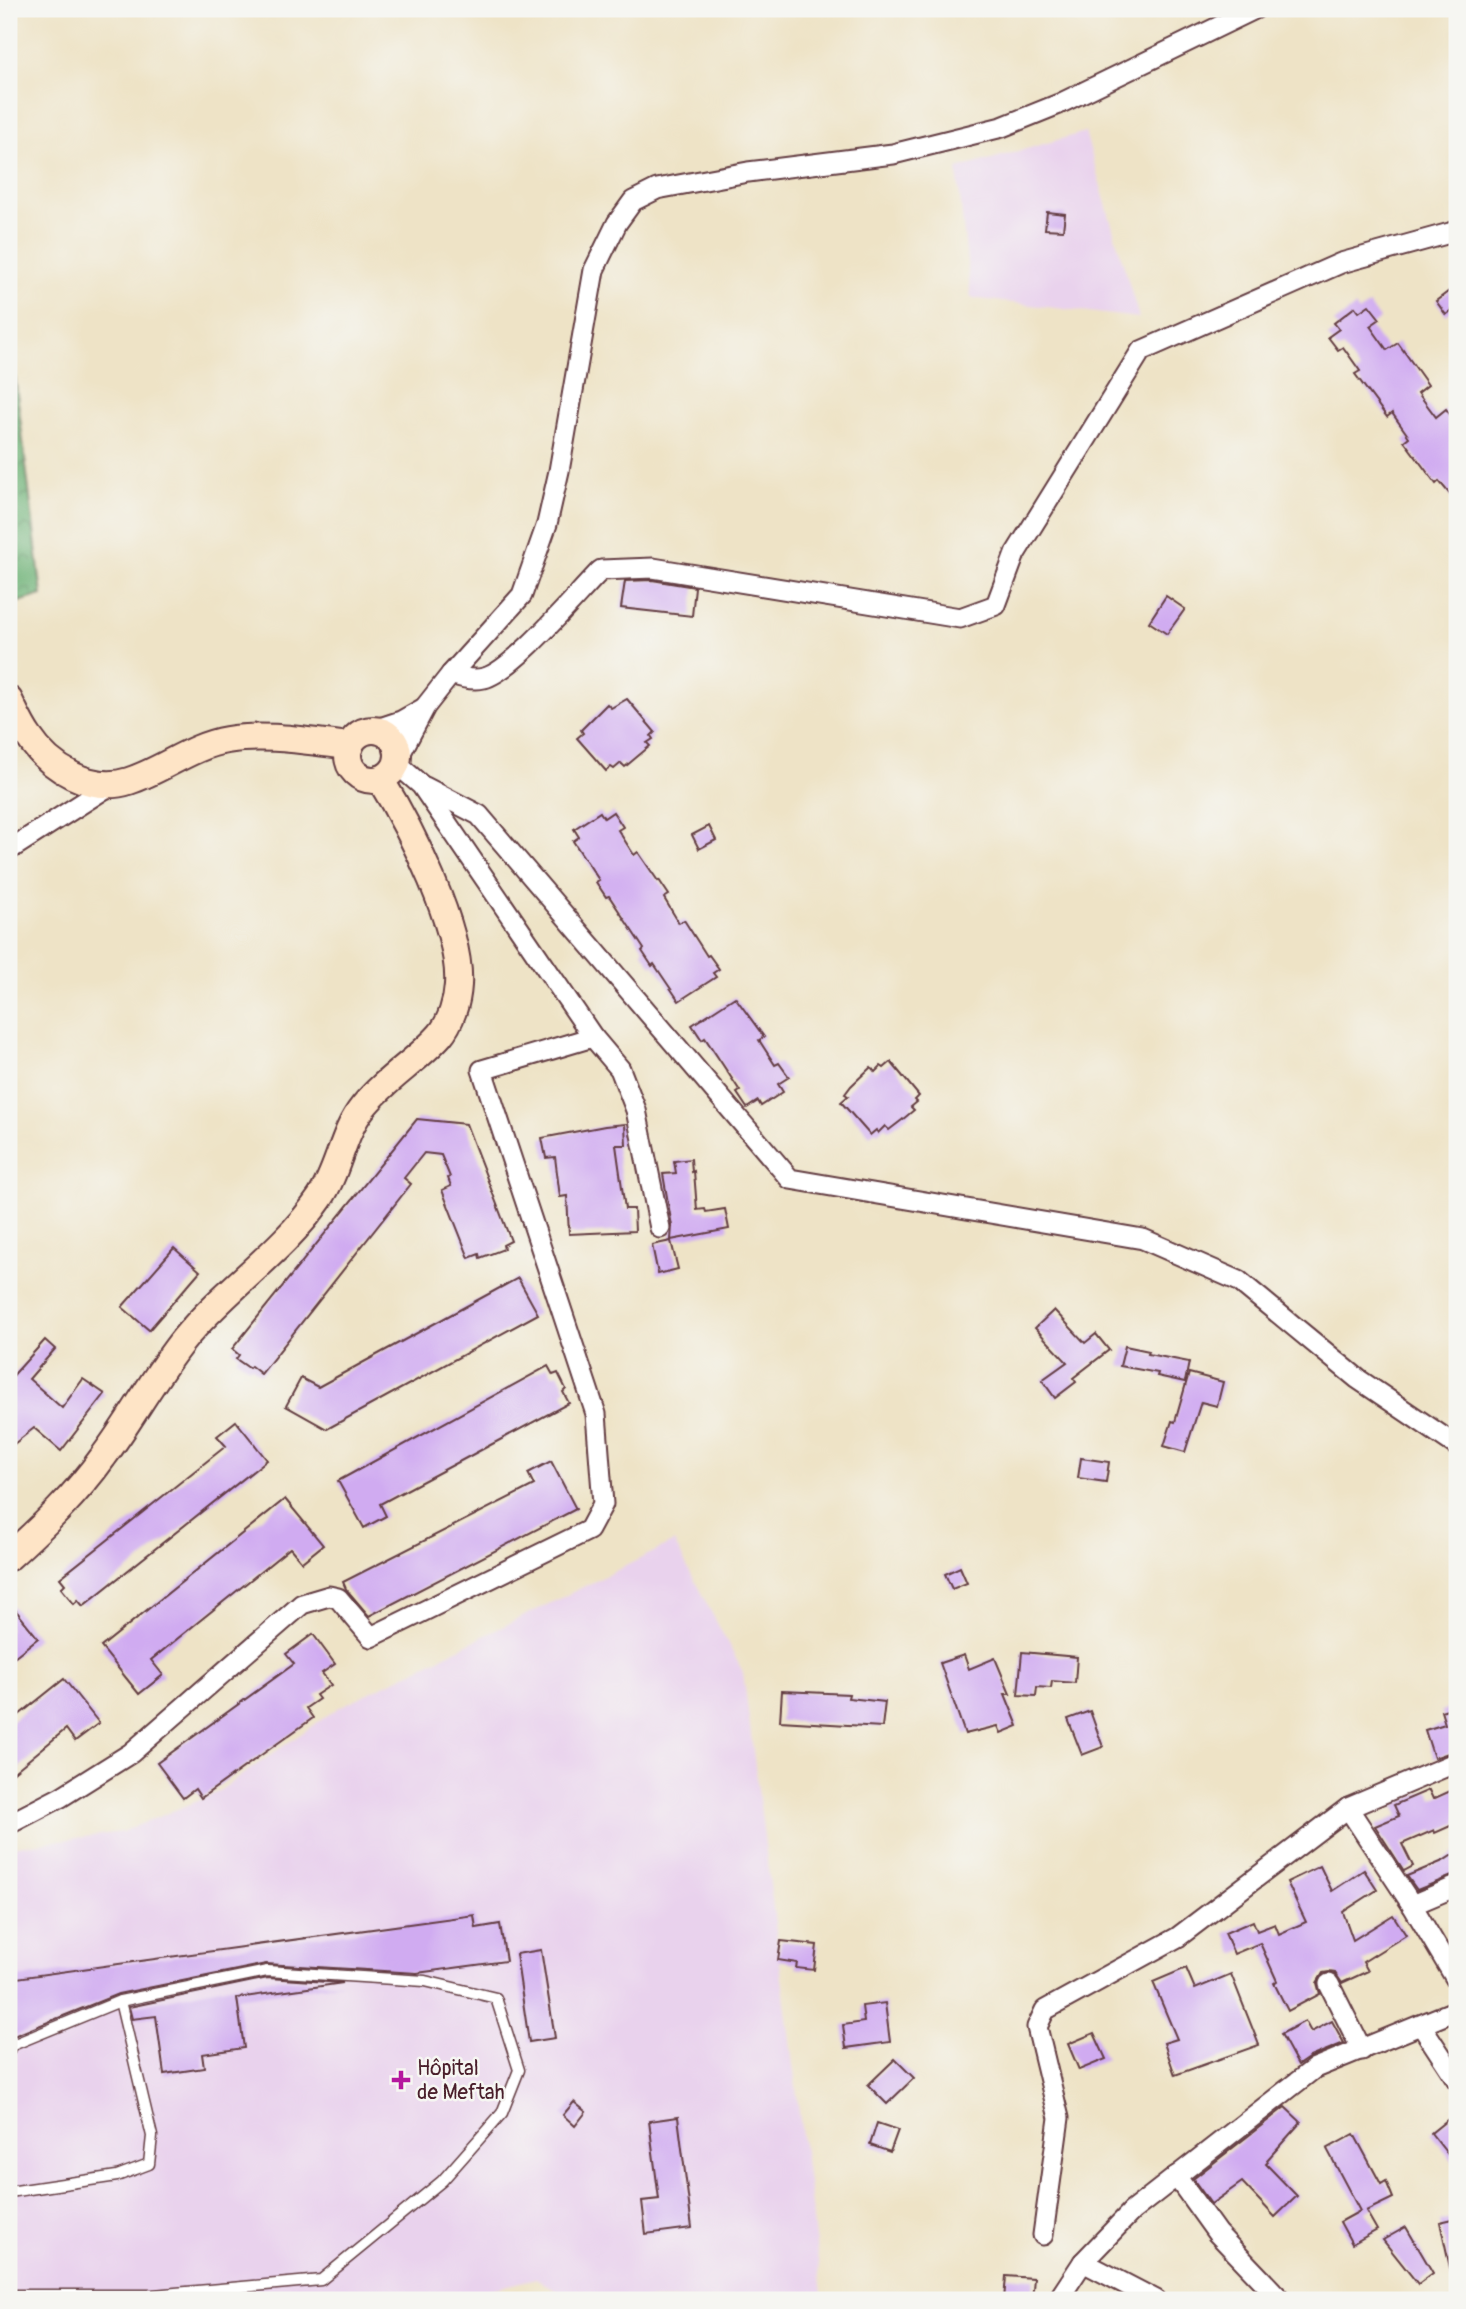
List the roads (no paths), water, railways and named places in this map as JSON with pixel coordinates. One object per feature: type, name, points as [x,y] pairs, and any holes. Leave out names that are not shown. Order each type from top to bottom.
[{"type":"main road","points":[[9,699],[29,737],[41,753],[66,772],[85,781],[108,786],[130,780],[184,754],[226,740],[265,738],[350,746]]},
{"type":"main road","points":[[9,1557],[66,1503],[103,1458],[184,1339],[320,1198],[361,1109],[381,1087],[442,1033],[453,1012],[458,986],[457,960],[440,902],[396,806],[391,767],[395,742],[382,732],[374,730],[359,734],[350,746],[349,762],[357,775],[364,779],[391,767]]},
{"type":"street","points":[[1255,9],[1059,104],[1002,127],[893,154],[748,172],[657,189],[633,201],[617,223],[594,270],[559,471],[547,524],[522,595],[425,707],[391,767],[479,815],[790,1179],[1143,1239],[1239,1281],[1358,1379],[1457,1446]]},
{"type":"street","points":[[451,674],[471,679],[495,674],[528,647],[601,570],[653,568],[960,618],[996,606],[1015,554],[1141,351],[1341,263],[1457,231]]},
{"type":"street","points":[[374,730],[401,721],[425,707]]},
{"type":"street","points":[[422,785],[593,1037],[621,1069],[636,1110],[660,1228]]},
{"type":"street","points":[[9,850],[108,786]]},
{"type":"street","points":[[9,1824],[61,1797],[131,1753],[302,1604],[329,1596],[338,1598],[371,1637],[589,1530],[603,1504],[596,1413],[482,1070],[593,1037]]},
{"type":"street","points":[[1043,2235],[1059,2118],[1037,2027],[1045,2010],[1178,1937],[1348,1808],[1457,1762]]},
{"type":"street","points":[[1348,1808],[1412,1905],[1457,1981]]},
{"type":"street","points":[[1412,1905],[1457,1886]]},
{"type":"street","points":[[1329,1984],[1362,2050]]},
{"type":"street","points":[[1058,2300],[1083,2262],[1132,2211],[1315,2068],[1457,2010]]},
{"type":"street","points":[[1421,2025],[1457,2080]]},
{"type":"street","points":[[1176,2176],[1217,2232],[1281,2300]]},
{"type":"street","points":[[1083,2262],[1156,2300]]},
{"type":"lane","points":[[9,2051],[10,2046],[120,2001],[267,1971],[425,1981],[496,1998],[519,2070],[502,2113],[442,2180],[321,2280],[153,2295],[9,2295]]},
{"type":"lane","points":[[9,2192],[117,2176],[149,2164],[152,2136],[120,2001]]},
{"type":"place","name":"Hôpital de Meftah","points":[[401,2080]]}]
